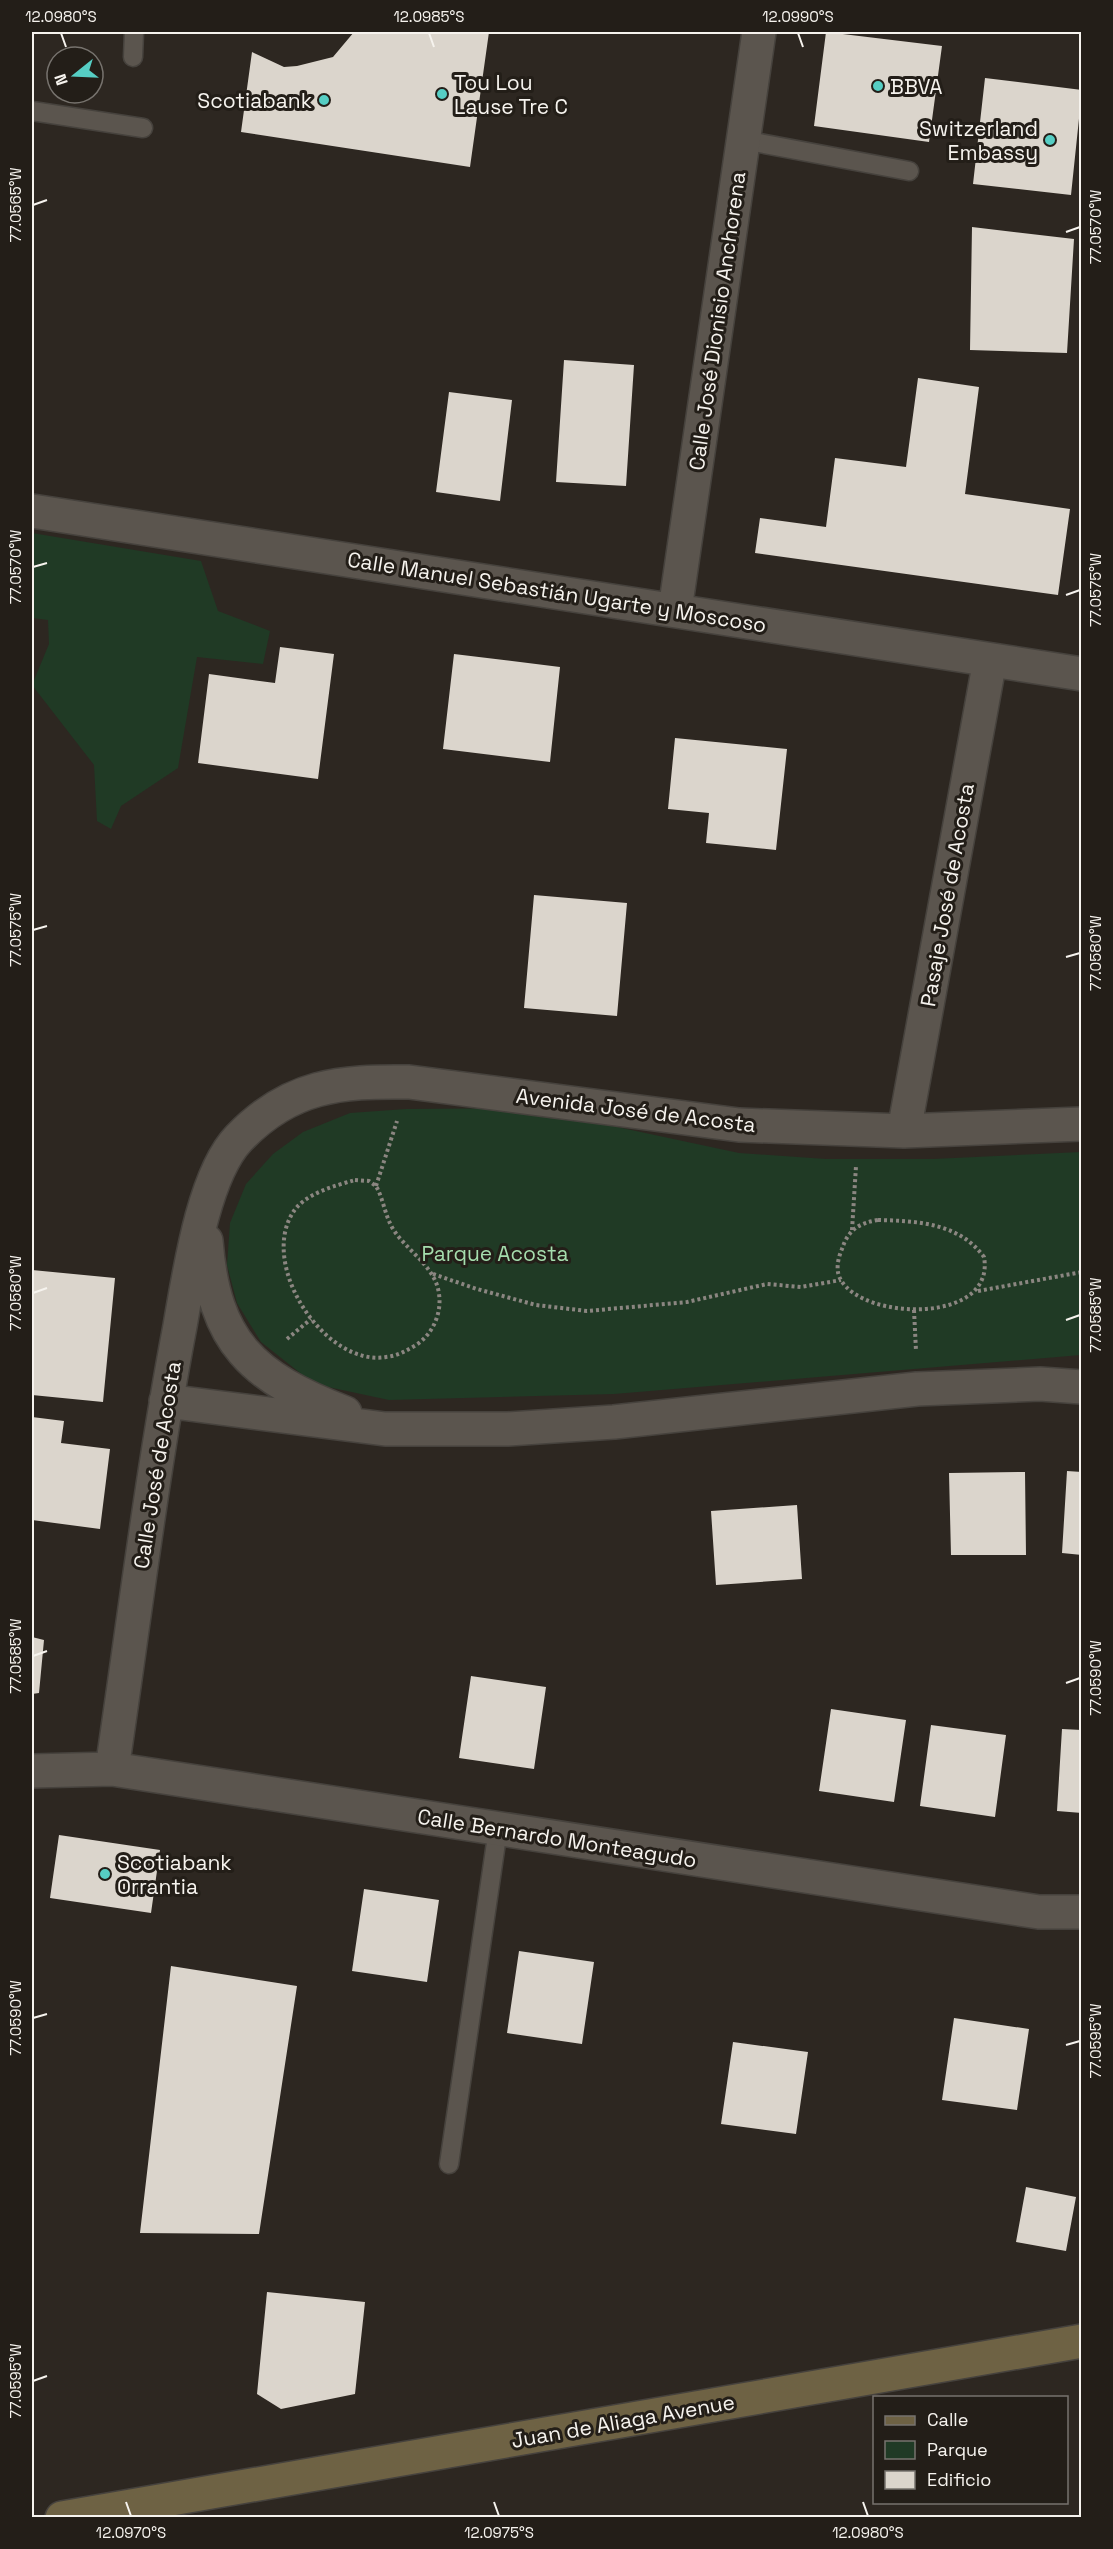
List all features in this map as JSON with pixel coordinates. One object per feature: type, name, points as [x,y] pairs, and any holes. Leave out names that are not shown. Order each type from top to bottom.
[{"type":"main road","name":"Juan de Aliaga Avenue","points":[[71,2517],[160,2509],[1082,2342]]},
{"type":"street","name":"Calle José Dionisio Anchorena","points":[[675,610],[759,32]]},
{"type":"street","name":"Calle Manuel Sebastián Ugarte y Moscoso","points":[[32,511],[1082,674]]},
{"type":"street","name":"Pasaje José de Acosta","points":[[904,1131],[990,660]]},
{"type":"street","name":"Avenida José de Acosta","points":[[220,1164],[238,1139],[260,1119],[285,1103],[324,1086],[362,1082],[409,1082],[739,1125],[904,1131],[1082,1124]]},
{"type":"street","name":"Calle José de Acosta","points":[[112,1769],[166,1401],[190,1272],[209,1194],[220,1164]]},
{"type":"street","points":[[209,1194],[205,1232],[212,1292],[223,1323],[237,1345],[257,1365],[280,1382],[342,1412],[385,1429]]},
{"type":"street","points":[[166,1401],[385,1429],[508,1429],[614,1422],[917,1389],[1040,1384],[1082,1387]]},
{"type":"street","name":"Calle Bernardo Monteagudo","points":[[32,1771],[112,1769],[1039,1912],[1082,1912]]},
{"type":"lane","points":[[133,57],[134,32]]},
{"type":"lane","points":[[32,111],[143,128]]},
{"type":"lane","points":[[743,140],[909,171]]},
{"type":"lane","points":[[449,2164],[498,1829]]},
{"type":"path","points":[[376,1186],[409,1082]]},
{"type":"path","points":[[859,1130],[852,1230],[838,1257],[841,1280],[849,1289],[868,1300],[891,1307],[914,1310],[938,1308],[963,1300],[977,1291],[1082,1272]]},
{"type":"path","points":[[355,1180],[369,1181],[376,1186],[394,1231],[432,1273],[440,1293],[433,1328],[421,1342],[403,1352],[385,1358],[350,1351],[311,1319],[289,1281],[284,1264],[285,1230],[292,1213],[303,1202],[334,1185],[355,1180]]},
{"type":"path","points":[[852,1230],[862,1223],[879,1220],[917,1222],[952,1231],[976,1247],[984,1257],[985,1279],[977,1291]]},
{"type":"path","points":[[432,1273],[477,1289],[536,1305],[587,1311],[687,1302],[767,1284],[801,1287],[841,1280]]},
{"type":"green space","points":[[32,533],[201,561],[218,611],[270,631],[263,664],[197,657],[178,768],[121,806],[111,829],[97,821],[94,765],[32,685],[49,644],[48,620],[32,618]]},
{"type":"green space","name":"Parque Acosta","points":[[528,1108],[739,1153],[826,1159],[933,1159],[1081,1152],[1081,1355],[614,1394],[389,1400],[314,1384],[261,1342],[237,1303],[227,1265],[230,1223],[246,1184],[273,1154],[303,1132],[350,1113],[406,1109]]},
{"type":"building","name":"Scotiabank","points":[[354,32],[489,32],[470,167],[241,132],[252,52],[284,67],[297,66],[333,57]]},
{"type":"building","name":"BBVA","points":[[826,32],[942,46],[929,142],[814,126]]},
{"type":"building","points":[[985,78],[1082,90],[1071,195],[973,184]]},
{"type":"building","points":[[972,227],[1074,239],[1067,353],[970,350]]},
{"type":"building","points":[[564,360],[634,365],[626,486],[556,482]]},
{"type":"building","points":[[918,378],[979,387],[965,494],[1070,509],[1058,595],[755,553],[760,518],[826,527],[835,458],[906,467]]},
{"type":"building","points":[[449,392],[512,400],[500,501],[436,492]]},
{"type":"building","points":[[280,647],[334,654],[318,779],[198,763],[209,674],[275,683]]},
{"type":"building","points":[[454,654],[560,667],[550,762],[443,749]]},
{"type":"building","points":[[675,738],[787,749],[776,850],[706,843],[709,813],[668,809]]},
{"type":"building","points":[[534,895],[627,903],[617,1016],[524,1008]]},
{"type":"building","points":[[32,1270],[115,1278],[103,1402],[32,1395]]},
{"type":"building","points":[[32,1417],[64,1421],[61,1443],[110,1449],[100,1529],[32,1520]]},
{"type":"building","points":[[1067,1471],[1082,1472],[1082,1555],[1062,1553]]},
{"type":"building","points":[[1025,1472],[1026,1555],[951,1555],[949,1473]]},
{"type":"building","points":[[797,1505],[802,1579],[716,1585],[711,1511]]},
{"type":"building","points":[[32,1637],[44,1640],[39,1693],[32,1694]]},
{"type":"building","points":[[471,1676],[546,1687],[534,1769],[459,1758]]},
{"type":"building","points":[[831,1709],[906,1720],[894,1802],[819,1791]]},
{"type":"building","points":[[931,1725],[1006,1735],[995,1817],[920,1806]]},
{"type":"building","points":[[1062,1729],[1082,1730],[1082,1813],[1057,1811]]},
{"type":"building","name":"Scotiabank Orrantia","points":[[59,1835],[160,1850],[151,1913],[50,1898]]},
{"type":"building","points":[[364,1889],[439,1900],[427,1982],[352,1971]]},
{"type":"building","points":[[519,1951],[594,1962],[582,2044],[507,2033]]},
{"type":"building","points":[[171,1966],[297,1986],[259,2234],[140,2233]]},
{"type":"building","points":[[954,2018],[1029,2029],[1017,2110],[942,2100]]},
{"type":"building","points":[[733,2042],[808,2052],[796,2134],[721,2124]]},
{"type":"building","points":[[1026,2187],[1076,2197],[1066,2251],[1016,2242]]},
{"type":"building","points":[[267,2292],[365,2302],[355,2394],[281,2409],[257,2394]]},
{"type":"place","name":"BBVA","points":[[878,86]]},
{"type":"place","name":"Tou Lou Lause Tre C","points":[[442,94]]},
{"type":"place","name":"Scotiabank","points":[[324,100]]},
{"type":"place","name":"Switzerland Embassy","points":[[1050,140]]},
{"type":"place","name":"Scotiabank Orrantia","points":[[105,1874]]}]
